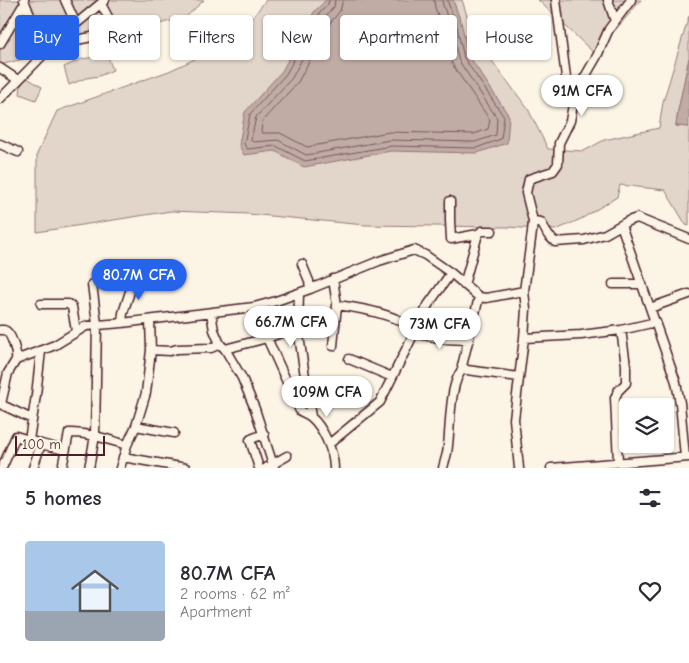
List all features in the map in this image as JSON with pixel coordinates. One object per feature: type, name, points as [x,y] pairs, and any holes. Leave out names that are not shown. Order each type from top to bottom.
[{"type":"street","points":[[65,0],[72,15]]},
{"type":"street","points":[[556,0],[566,77],[568,86],[574,94]]},
{"type":"street","points":[[608,0],[615,21]]},
{"type":"street","points":[[519,468],[514,418],[524,338],[526,308],[524,291],[533,221],[526,193],[529,179],[553,171],[558,164],[559,143],[570,120],[574,94],[609,29],[631,0]]},
{"type":"street","points":[[79,21],[103,1],[109,15]]},
{"type":"street","points":[[0,44],[25,2]]},
{"type":"street","points":[[25,2],[30,15]]},
{"type":"street","points":[[0,99],[38,60]]},
{"type":"street","points":[[0,68],[18,80]]},
{"type":"street","points":[[0,144],[18,152]]},
{"type":"street","points":[[450,201],[451,239],[478,234],[482,231],[492,231]]},
{"type":"street","points":[[533,221],[541,222],[548,235],[555,242],[584,240],[605,234],[637,218],[689,239]]},
{"type":"street","points":[[551,468],[687,457],[676,382],[621,225]]},
{"type":"street","points":[[464,285],[478,234]]},
{"type":"street","points":[[32,419],[0,404],[8,373],[18,358],[55,345],[86,326],[254,308],[310,289],[378,261],[414,250],[425,255],[451,273],[479,298],[524,291]]},
{"type":"street","points":[[302,264],[310,289]]},
{"type":"street","points":[[328,444],[380,402],[428,305],[451,273]]},
{"type":"street","points":[[122,323],[123,313],[135,276]]},
{"type":"street","points":[[332,280],[337,305],[333,346]]},
{"type":"street","points":[[89,468],[95,436],[97,324],[92,284]]},
{"type":"street","points":[[612,284],[642,284]]},
{"type":"street","points":[[299,293],[298,329],[311,417]]},
{"type":"street","points":[[650,308],[689,294]]},
{"type":"street","points":[[464,368],[462,366],[479,298]]},
{"type":"street","points":[[41,304],[68,304],[72,307],[76,331]]},
{"type":"street","points":[[337,305],[360,308],[387,316],[403,322],[414,332],[444,339],[469,340]]},
{"type":"street","points":[[211,313],[214,330],[245,385],[255,408],[264,434],[270,467],[286,456]]},
{"type":"street","points":[[444,339],[455,318]]},
{"type":"street","points":[[120,468],[146,393],[151,350],[150,320]]},
{"type":"street","points":[[524,338],[581,335],[621,330],[656,322]]},
{"type":"street","points":[[151,350],[170,351],[222,347],[267,338],[292,329],[298,329]]},
{"type":"street","points":[[0,330],[4,330],[9,334],[18,358]]},
{"type":"street","points":[[618,462],[615,398],[618,391],[626,383],[626,365],[621,330]]},
{"type":"street","points":[[267,338],[300,411],[311,417],[319,426],[328,444],[334,468]]},
{"type":"street","points":[[28,440],[41,351]]},
{"type":"street","points":[[349,359],[392,377]]},
{"type":"street","points":[[464,368],[519,377]]},
{"type":"street","points":[[444,468],[452,398],[459,372],[464,368]]},
{"type":"street","points":[[136,426],[174,434]]},
{"type":"street","points":[[62,468],[68,433],[95,436],[127,445]]},
{"type":"street","points":[[259,468],[250,440],[264,434]]},
{"type":"street","points":[[2,468],[16,436],[65,450]]},
{"type":"street","points":[[33,468],[41,444]]},
{"type":"street","points":[[123,457],[186,468]]},
{"type":"shaded area","points":[[0,0],[204,0],[188,15],[170,15],[170,21],[160,24],[160,15],[89,15],[89,42],[79,45],[79,15],[15,15],[15,60],[19,60],[0,65]]},
{"type":"shaded area","points":[[266,0],[462,0],[467,15],[467,60],[491,60],[528,109],[548,149],[584,151],[604,140],[659,128],[663,102],[689,16],[689,58],[676,126],[689,127],[689,226],[686,225],[665,190],[620,185],[617,197],[581,219],[556,230],[506,227],[365,225],[249,214],[171,211],[37,232],[37,154],[57,111],[169,71],[193,60],[253,60],[253,17]]},
{"type":"shaded area","points":[[538,0],[641,0],[595,54]]},
{"type":"shaded area","points":[[82,59],[109,60],[113,70],[69,85],[64,67]]},
{"type":"shaded area","points":[[22,75],[42,87],[36,100],[20,94]]},
{"type":"water","points":[[326,0],[453,0],[467,48],[467,60],[472,60],[509,116],[507,143],[477,153],[391,151],[304,167],[275,151],[244,155],[239,145],[245,112],[282,71],[288,60],[330,60],[330,15],[312,15]]},
{"type":"water","points":[[689,58],[689,127],[676,126],[678,111]]}]
